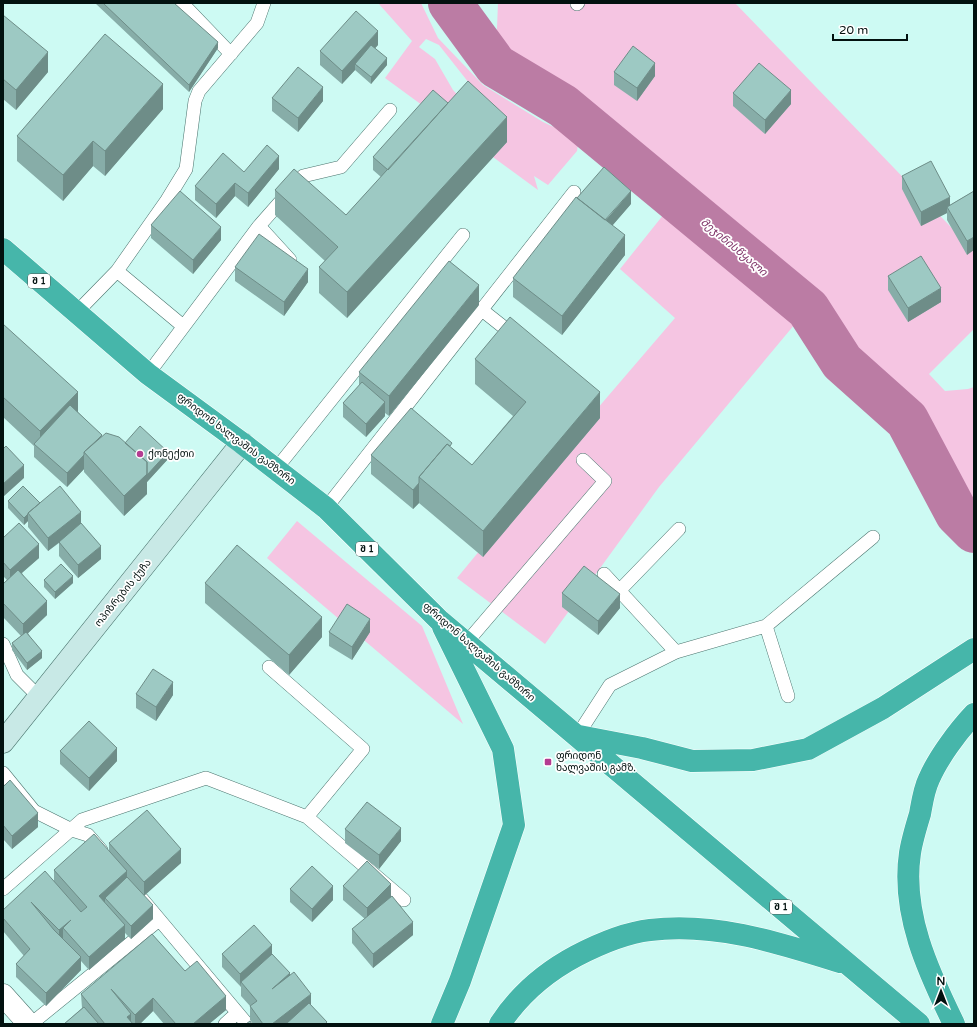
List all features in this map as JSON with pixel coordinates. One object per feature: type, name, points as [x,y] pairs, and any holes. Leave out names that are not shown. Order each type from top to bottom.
[{"type":"highway","name":"ფრიდონ ხალვაშის გამზირი","points":[[3,249],[148,374],[242,443],[326,508],[440,621],[467,642],[920,1024]]},
{"type":"highway","points":[[440,621],[503,749],[514,825],[460,981],[442,1024]]},
{"type":"highway","points":[[577,736],[642,748],[692,761],[753,760],[808,749],[883,708],[974,648]]},
{"type":"highway","points":[[954,1024],[935,985],[920,949],[911,912],[909,881],[910,853],[928,779],[960,729],[974,714]]},
{"type":"highway","points":[[500,1024],[508,1012],[535,984],[560,965],[603,942],[650,930],[704,929],[763,939],[849,965]]},
{"type":"street","name":"ოპიზრების ქუჩა","points":[[3,742],[242,443]]},
{"type":"street","points":[[3,995],[30,1024]]},
{"type":"lane","points":[[182,3],[231,54]]},
{"type":"lane","points":[[76,313],[117,272],[167,200],[186,169],[195,102],[198,91],[257,23],[264,3]]},
{"type":"lane","points":[[148,374],[259,226],[303,176],[341,167],[390,110]]},
{"type":"lane","points":[[326,508],[574,192]]},
{"type":"lane","points":[[259,226],[300,271]]},
{"type":"lane","points":[[276,469],[463,235]]},
{"type":"lane","points":[[117,272],[183,326]]},
{"type":"lane","points":[[482,310],[525,345]]},
{"type":"lane","points":[[467,642],[605,481],[583,460]]},
{"type":"lane","points":[[619,591],[679,529]]},
{"type":"lane","points":[[577,736],[610,685],[676,652],[766,626],[873,537]]},
{"type":"lane","points":[[604,574],[676,652]]},
{"type":"lane","points":[[766,626],[788,696]]},
{"type":"lane","points":[[3,644],[17,675],[39,697]]},
{"type":"lane","points":[[269,667],[363,749],[307,817]]},
{"type":"lane","points":[[3,773],[34,811],[72,830],[88,835],[108,859]]},
{"type":"lane","points":[[3,889],[82,820],[206,778],[307,817],[404,900]]},
{"type":"lane","points":[[134,889],[247,1024]]},
{"type":"lane","points":[[30,1024],[159,920]]},
{"type":"lane","points":[[225,1024],[238,1013]]},
{"type":"shaded area","points":[[378,3],[421,3],[438,38],[483,85],[543,122],[558,129],[578,144],[577,151],[548,185],[534,176],[538,190],[385,78],[412,41]],"holes":[[[426,39],[439,45],[495,116],[479,118],[453,90],[435,59],[419,47]]]},
{"type":"shaded area","points":[[498,3],[735,3],[974,251],[974,329],[929,374],[945,391],[974,387],[974,505],[959,492],[919,409],[876,374],[840,324],[592,115],[496,52]]},
{"type":"shaded area","points":[[668,209],[719,241],[800,318],[659,487],[545,644],[457,578],[585,423],[675,318],[620,269]]},
{"type":"shaded area","points":[[297,521],[422,626],[463,724],[267,558]]},
{"type":"building","points":[[103,3],[174,3],[218,42],[189,85]]},
{"type":"building","points":[[356,11],[378,31],[342,71],[320,51]]},
{"type":"building","points":[[3,15],[48,52],[16,90],[3,79]]},
{"type":"building","points":[[105,34],[163,84],[105,151],[93,141],[63,175],[17,136]]},
{"type":"building","points":[[371,45],[387,58],[371,77],[355,64]]},
{"type":"building","points":[[633,46],[655,63],[637,88],[614,72]]},
{"type":"building","points":[[759,63],[791,90],[765,120],[733,93]]},
{"type":"building","points":[[298,67],[323,87],[298,118],[272,98]]},
{"type":"building","points":[[468,81],[507,117],[347,292],[319,267],[338,247],[275,190],[294,169],[346,215]]},
{"type":"building","points":[[433,90],[448,103],[388,170],[373,157]]},
{"type":"building","points":[[267,145],[279,156],[248,193],[235,183],[216,204],[195,186],[223,153],[244,172]]},
{"type":"building","points":[[931,161],[950,197],[921,212],[902,176]]},
{"type":"building","points":[[604,167],[631,191],[605,220],[577,198]]},
{"type":"building","points":[[180,191],[221,227],[193,260],[151,225]]},
{"type":"building","points":[[974,191],[974,237],[967,241],[947,207]]},
{"type":"building","points":[[576,197],[625,235],[562,316],[513,278]]},
{"type":"building","points":[[259,234],[308,269],[284,302],[235,267]]},
{"type":"building","points":[[921,256],[941,288],[908,308],[888,276]]},
{"type":"building","points":[[449,261],[479,285],[389,396],[359,372]]},
{"type":"building","points":[[510,317],[600,392],[483,531],[419,477],[447,444],[472,465],[526,402],[475,359]]},
{"type":"building","points":[[3,324],[78,392],[40,431],[3,397]]},
{"type":"building","points":[[362,382],[385,402],[366,424],[343,403]]},
{"type":"building","points":[[70,405],[102,435],[84,452],[84,455],[67,473],[34,444]]},
{"type":"building","points":[[411,408],[452,443],[450,446],[447,444],[419,477],[419,483],[413,490],[371,455]]},
{"type":"building","points":[[140,426],[168,452],[147,475],[147,462],[125,443]]},
{"type":"building","points":[[106,433],[119,437],[147,462],[147,474],[124,496],[84,452]]},
{"type":"building","points":[[6,446],[24,465],[3,484],[3,449]]},
{"type":"building","points":[[23,486],[40,503],[24,518],[8,501]]},
{"type":"building","points":[[60,486],[81,512],[48,538],[28,513]]},
{"type":"building","points":[[19,523],[39,544],[10,570],[3,562],[3,538]]},
{"type":"building","points":[[81,523],[101,546],[78,565],[59,542]]},
{"type":"building","points":[[237,545],[322,617],[289,655],[205,583]]},
{"type":"building","points":[[61,564],[73,576],[55,592],[44,580]]},
{"type":"building","points":[[584,566],[620,594],[598,621],[562,593]]},
{"type":"building","points":[[18,570],[47,601],[23,624],[3,603],[3,584]]},
{"type":"building","points":[[347,604],[370,619],[352,647],[329,632]]},
{"type":"building","points":[[26,632],[42,651],[27,663],[12,643]]},
{"type":"building","points":[[153,669],[173,682],[156,707],[136,694]]},
{"type":"building","points":[[89,721],[117,748],[89,778],[60,751]]},
{"type":"building","points":[[10,780],[38,813],[12,836],[3,825],[3,787]]},
{"type":"building","points":[[367,802],[401,828],[379,855],[345,829]]},
{"type":"building","points":[[147,810],[181,849],[144,882],[109,843]]},
{"type":"building","points":[[94,834],[127,871],[99,896],[125,925],[89,957],[63,928],[71,920],[59,930],[31,902],[54,930],[81,957],[46,993],[16,964],[30,949],[3,918],[3,910],[45,871],[81,912],[87,907],[54,870]]},
{"type":"building","points":[[367,861],[391,884],[367,908],[343,886]]},
{"type":"building","points":[[312,866],[333,886],[312,909],[290,889]]},
{"type":"building","points":[[127,877],[153,905],[131,926],[105,898]]},
{"type":"building","points":[[392,896],[413,922],[373,954],[352,929]]},
{"type":"building","points":[[254,925],[272,945],[240,974],[222,954]]},
{"type":"building","points":[[152,934],[185,971],[197,961],[226,996],[193,1024],[176,1024],[153,998],[135,1015],[111,989],[131,1014],[127,1017],[133,1024],[105,1024],[81,994]]},
{"type":"building","points":[[272,954],[290,973],[272,989],[294,972],[311,994],[272,1024],[263,1024],[250,1006],[257,1001],[241,982]]},
{"type":"building","points":[[309,1003],[327,1022],[325,1024],[286,1024]]},
{"type":"building","points":[[84,1007],[99,1024],[64,1024]]},
{"type":"waterway","name":"მეჯინისწყალი","points":[[450,3],[496,66],[563,106],[808,309],[842,362],[907,420],[957,514],[974,531]]},
{"type":"place","name":"ქონექთი","points":[[140,454]]},
{"type":"place","name":"ფრიდონ ხალვაშის გამზ.","points":[[548,762]]}]
